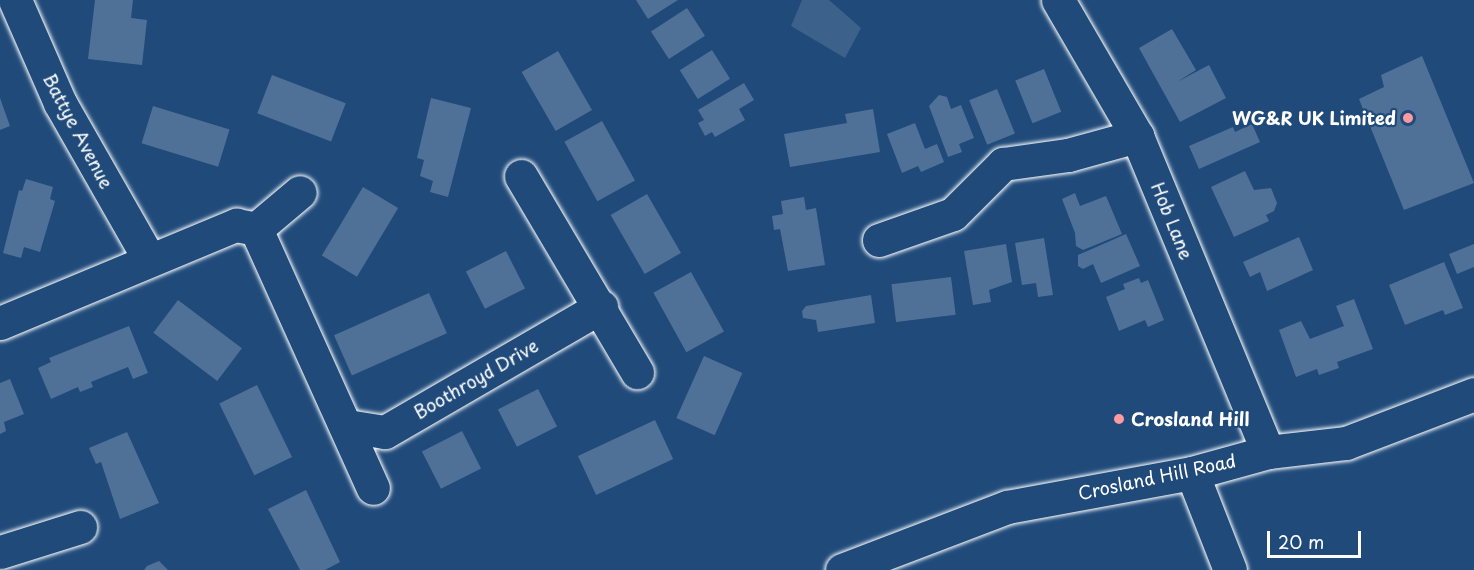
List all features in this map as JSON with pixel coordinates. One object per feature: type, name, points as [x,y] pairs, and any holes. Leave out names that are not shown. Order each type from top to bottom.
[{"type":"street","name":"Battye Avenue","points":[[15,0],[60,103],[149,259]]},
{"type":"street","name":"Hob Lane","points":[[1058,0],[1137,136],[1268,452]]},
{"type":"street","points":[[879,240],[953,214],[1003,164],[1068,155],[1137,136]]},
{"type":"street","points":[[521,176],[601,307],[637,372]]},
{"type":"street","points":[[256,229],[300,192]]},
{"type":"street","points":[[0,323],[149,259],[236,225],[256,229]]},
{"type":"street","points":[[256,229],[347,426],[373,488]]},
{"type":"street","name":"Boothroyd Drive","points":[[347,426],[385,432],[601,307]]},
{"type":"street","name":"Crosland Hill Road","points":[[842,570],[1007,507],[1192,473],[1268,452],[1346,443],[1474,394]]},
{"type":"street","points":[[1192,473],[1230,570]]},
{"type":"street","points":[[0,552],[80,527]]},
{"type":"shaded area","points":[[802,0],[829,0],[861,28],[845,58],[791,26]]},
{"type":"building","points":[[95,0],[133,0],[131,18],[147,20],[142,65],[88,59]]},
{"type":"building","points":[[636,0],[678,0],[648,19]]},
{"type":"building","points":[[687,8],[705,36],[669,59],[651,31]]},
{"type":"building","points":[[1172,29],[1196,70],[1177,82],[1209,65],[1226,98],[1180,122],[1139,48]]},
{"type":"building","points":[[712,50],[730,79],[698,99],[680,70]]},
{"type":"building","points":[[558,51],[592,110],[556,131],[522,72]]},
{"type":"building","name":"WG&R UK Limited","points":[[1422,56],[1474,183],[1404,210],[1359,99],[1384,87],[1381,75]]},
{"type":"building","points":[[1044,69],[1061,112],[1032,123],[1015,81]]},
{"type":"building","points":[[272,75],[346,103],[331,142],[257,113]]},
{"type":"building","points":[[744,83],[754,100],[739,109],[745,120],[715,137],[712,132],[705,136],[698,123],[704,120],[698,110]]},
{"type":"building","points":[[997,89],[1015,134],[987,145],[969,100]]},
{"type":"building","points":[[939,95],[947,97],[951,109],[961,105],[974,138],[959,144],[962,152],[948,157],[929,106]]},
{"type":"building","points":[[0,98],[10,126],[0,130]]},
{"type":"building","points":[[431,98],[471,108],[448,197],[430,192],[433,181],[420,176],[424,160],[417,158]]},
{"type":"building","points":[[153,106],[230,129],[218,167],[142,143]]},
{"type":"building","points":[[873,109],[880,152],[790,167],[784,134],[847,123],[845,114]]},
{"type":"building","points":[[602,121],[635,180],[597,201],[564,142]]},
{"type":"building","points":[[915,123],[925,149],[937,144],[944,162],[921,172],[918,166],[902,173],[887,134]]},
{"type":"building","points":[[1252,124],[1260,142],[1199,169],[1189,146],[1233,127],[1235,132]]},
{"type":"building","points":[[1245,171],[1254,190],[1271,188],[1277,203],[1274,211],[1266,215],[1269,221],[1234,237],[1211,187]]},
{"type":"building","points":[[26,179],[53,187],[50,199],[55,201],[40,252],[24,247],[21,258],[3,253],[19,190],[22,191]]},
{"type":"building","points":[[363,187],[398,208],[357,277],[322,256]]},
{"type":"building","points":[[1075,193],[1080,206],[1106,196],[1122,234],[1083,250],[1076,246],[1075,233],[1062,199]]},
{"type":"building","points":[[647,194],[681,253],[645,274],[611,215]]},
{"type":"building","points":[[804,197],[806,210],[816,208],[825,265],[788,271],[780,229],[774,230],[772,216],[783,214],[781,201]]},
{"type":"building","points":[[1126,234],[1140,266],[1101,283],[1093,264],[1083,269],[1078,266],[1078,255]]},
{"type":"building","points":[[1299,237],[1313,270],[1267,291],[1260,272],[1250,277],[1243,262]]},
{"type":"building","points":[[1044,238],[1053,295],[1038,297],[1036,283],[1022,285],[1015,243]]},
{"type":"building","points":[[1006,244],[1012,282],[989,290],[991,302],[973,305],[964,251]]},
{"type":"building","points":[[1474,244],[1474,267],[1457,274],[1449,254]]},
{"type":"building","points":[[506,251],[525,288],[485,309],[466,271]]},
{"type":"building","points":[[1444,262],[1463,308],[1445,315],[1443,310],[1405,325],[1389,285]]},
{"type":"building","points":[[691,272],[724,331],[686,352],[653,293]]},
{"type":"building","points":[[951,277],[956,315],[896,322],[891,284]]},
{"type":"building","points":[[1139,278],[1141,283],[1148,280],[1164,320],[1148,327],[1145,320],[1119,331],[1106,297],[1125,289],[1123,284]]},
{"type":"building","points":[[429,293],[447,333],[352,375],[334,335]]},
{"type":"building","points":[[871,295],[875,323],[818,332],[816,320],[803,318],[802,311],[806,306]]},
{"type":"building","points":[[1354,299],[1373,349],[1337,362],[1339,368],[1319,375],[1317,369],[1296,377],[1279,330],[1301,321],[1310,339],[1344,326],[1336,306]]},
{"type":"building","points":[[178,300],[242,348],[217,381],[153,333]]},
{"type":"building","points":[[129,326],[148,373],[133,379],[128,367],[91,382],[93,387],[80,392],[78,387],[51,399],[38,368],[51,362],[49,358]]},
{"type":"building","points":[[704,356],[742,373],[715,435],[676,418]]},
{"type":"building","points":[[10,379],[24,414],[4,422],[6,431],[0,434],[0,383]]},
{"type":"building","points":[[257,385],[292,457],[254,475],[219,403]]},
{"type":"building","points":[[538,389],[557,426],[517,447],[498,409]]},
{"type":"building","points":[[655,420],[673,459],[596,495],[578,456]]},
{"type":"building","points":[[462,431],[481,468],[441,489],[422,451]]},
{"type":"building","points":[[127,432],[159,503],[120,519],[101,462],[96,464],[89,448]]},
{"type":"building","points":[[306,490],[340,562],[325,570],[300,570],[268,509]]},
{"type":"building","points":[[159,561],[168,570],[144,570],[147,566]]},
{"type":"place","name":"WG&R UK Limited","points":[[1408,118]]},
{"type":"place","name":"Crosland Hill","points":[[1119,419]]}]
